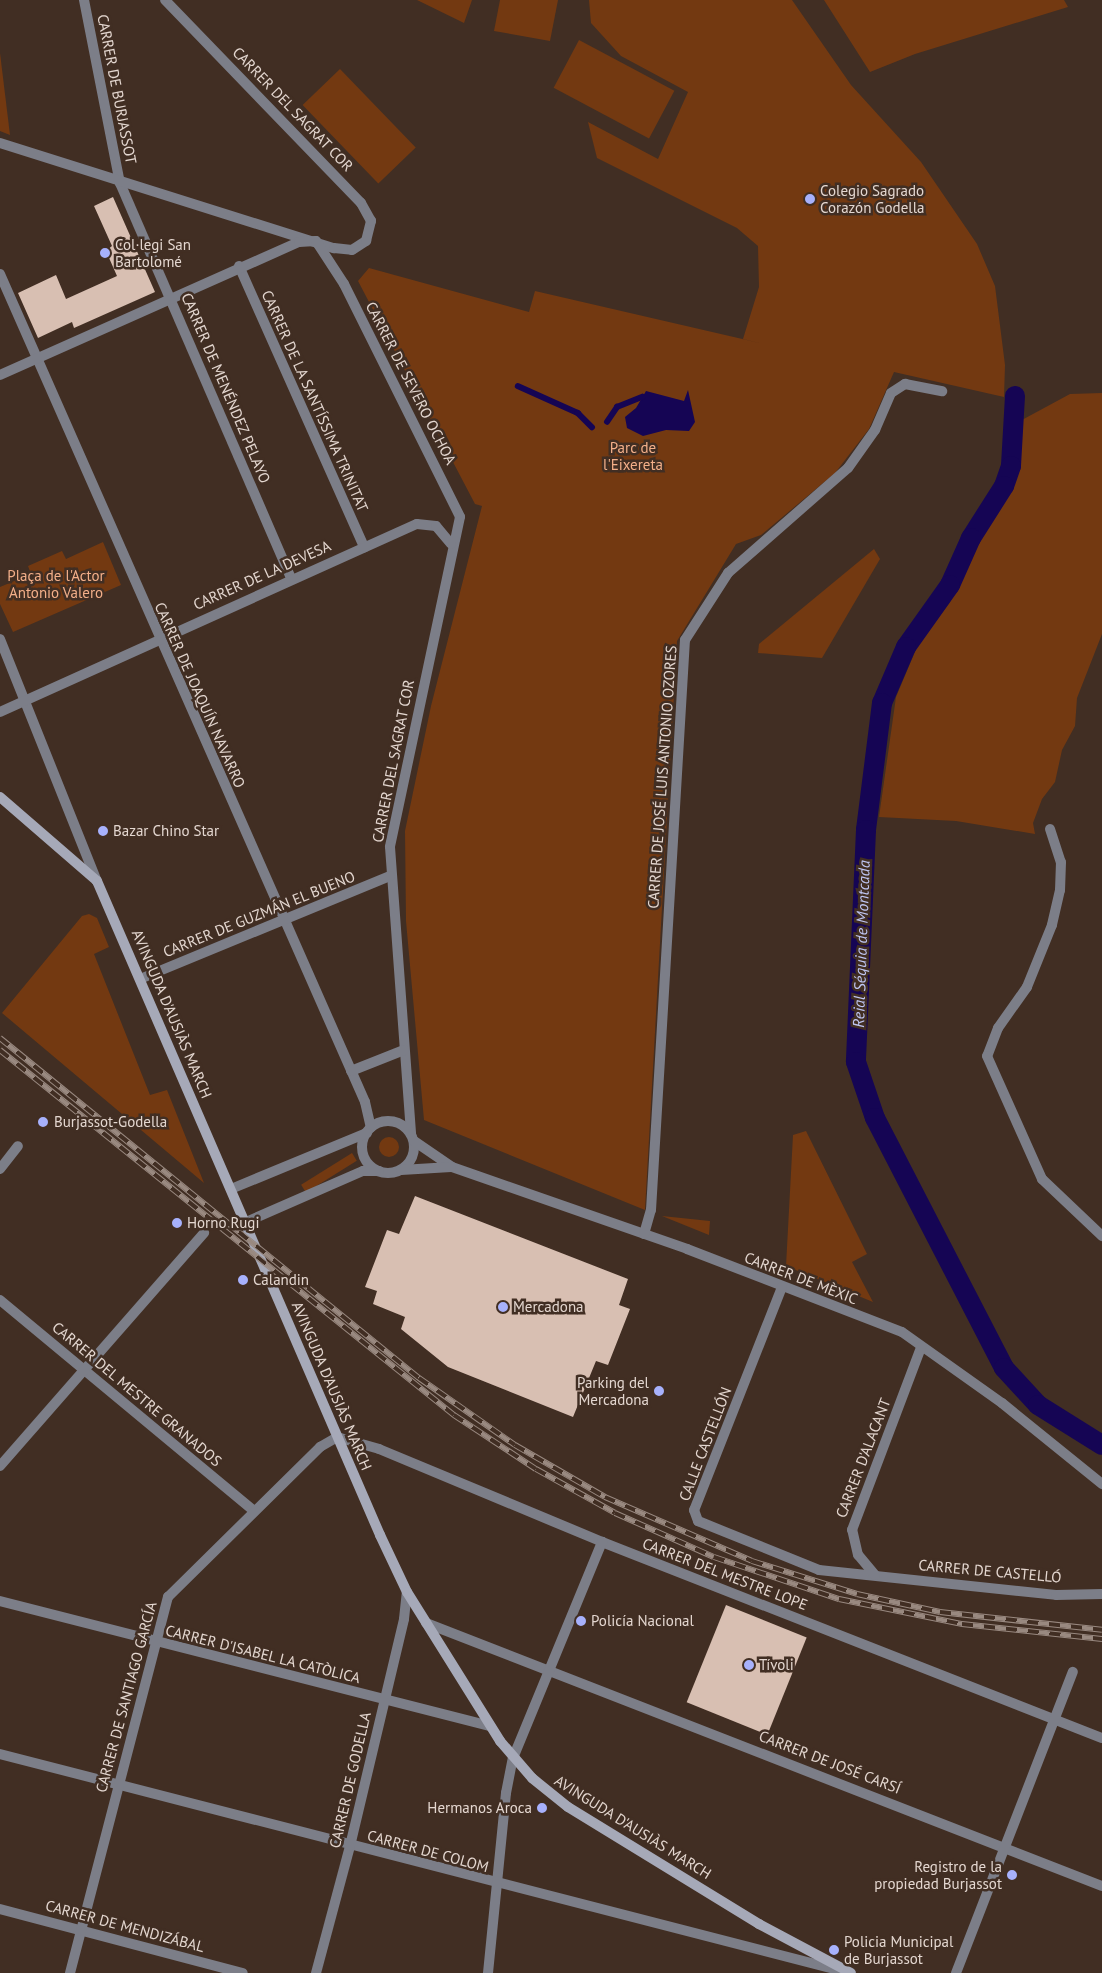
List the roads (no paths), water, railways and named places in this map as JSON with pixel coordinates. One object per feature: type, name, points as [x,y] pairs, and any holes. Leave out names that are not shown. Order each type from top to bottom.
[{"type":"street","name":"CARRER DE BURJASSOT","points":[[84,0],[120,183]]},
{"type":"street","name":"CARRER DEL SAGRAT COR","points":[[165,0],[362,202],[371,221],[366,241],[346,251],[316,241]]},
{"type":"street","points":[[0,144],[120,183],[316,241]]},
{"type":"street","name":"CARRER DE MENÉNDEZ PELAYO","points":[[120,183],[171,297],[291,578]]},
{"type":"street","points":[[0,375],[240,266],[292,244],[316,241]]},
{"type":"street","name":"CARRER DE SEVERO OCHOA","points":[[316,241],[344,284],[456,506],[460,517],[451,544]]},
{"type":"street","name":"CARRER DE LA SANTÍSSIMA TRINITAT","points":[[240,266],[364,547]]},
{"type":"street","name":"CARRER DE JOAQUÍN NAVARRO","points":[[0,274],[282,920],[351,1071],[371,1118],[369,1130]]},
{"type":"street","name":"CARRER DE JOSÉ LUIS ANTONIO OZORES","points":[[644,1234],[651,1210],[685,640],[728,573],[848,468],[875,430],[891,393],[905,384],[942,391]]},
{"type":"street","name":"CARRER DE LA DEVESA","points":[[0,712],[160,641],[291,578],[427,522],[451,544]]},
{"type":"street","name":"CARRER DEL SAGRAT COR","points":[[412,1138],[390,876],[393,825],[451,544]]},
{"type":"street","name":"AVINGUDA D'AUSIÀS MARCH","points":[[0,640],[26,700],[97,881],[246,1222],[337,1437],[407,1592],[490,1726],[513,1758],[568,1807],[759,1924],[850,1973]]},
{"type":"street","points":[[0,797],[97,881]]},
{"type":"street","points":[[1050,829],[1061,862],[1060,890],[1052,925],[1027,987],[998,1028],[988,1056],[1042,1178],[1102,1236]]},
{"type":"street","name":"CARRER DE GUZMÁN EL BUENO","points":[[140,979],[390,876]]},
{"type":"street","points":[[351,1071],[404,1050]]},
{"type":"street","points":[[231,1189],[369,1130],[393,1122],[412,1138],[413,1156],[398,1171],[363,1171],[246,1222]]},
{"type":"street","points":[[369,1130],[364,1156],[382,1171]]},
{"type":"street","name":"CARRER DE MÈXIC","points":[[412,1138],[452,1167],[644,1234],[902,1332],[920,1347],[1002,1404],[1102,1484]]},
{"type":"street","points":[[0,1169],[18,1146]]},
{"type":"street","name":"CARRER DE MÈXIC","points":[[398,1171],[452,1167]]},
{"type":"street","points":[[0,1466],[204,1233]]},
{"type":"street","name":"CALLE CASTELLÓN","points":[[782,1287],[694,1516],[820,1570],[875,1575]]},
{"type":"street","name":"CARRER DEL MESTRE GRANADOS","points":[[0,1300],[254,1511]]},
{"type":"street","name":"CARRER D'ALACANT","points":[[875,1575],[858,1555],[852,1530],[920,1347]]},
{"type":"street","name":"CARRER DE SANTIAGO GARCÍA","points":[[70,1973],[155,1642],[172,1591],[320,1447],[337,1437]]},
{"type":"street","name":"CARRER DEL MESTRE LOPE","points":[[337,1437],[379,1449],[602,1542],[1102,1738]]},
{"type":"street","points":[[488,1973],[496,1884],[513,1758],[548,1668],[602,1542]]},
{"type":"street","name":"CARRER DE CASTELLÓ","points":[[875,1575],[1056,1594],[1102,1594]]},
{"type":"street","name":"CARRER DE GODELLA","points":[[316,1973],[350,1846],[407,1592]]},
{"type":"street","name":"CARRER D'ISABEL LA CATÒLICA","points":[[0,1601],[490,1726]]},
{"type":"street","name":"CARRER DE JOSÉ CARSÍ","points":[[426,1623],[548,1668],[1005,1846],[1102,1886]]},
{"type":"street","points":[[956,1973],[1073,1672]]},
{"type":"street","name":"CARRER DE COLOM","points":[[0,1754],[496,1884],[850,1973]]},
{"type":"street","name":"CARRER DE MENDIZÁBAL","points":[[0,1909],[243,1973]]},
{"type":"waterway","points":[[518,386],[578,413],[592,427]]},
{"type":"waterway","name":"Reial Séquia de Montcada","points":[[1015,396],[1011,466],[1004,486],[971,538],[950,585],[906,647],[882,703],[866,830],[856,1062],[875,1118],[1004,1368],[1038,1405],[1102,1445]]},
{"type":"waterway","points":[[607,422],[617,407],[642,397]]},
{"type":"railway","points":[[0,1038],[419,1378],[515,1445],[605,1497],[752,1561],[857,1594],[940,1612],[1102,1630]]},
{"type":"railway","points":[[0,1050],[454,1415],[536,1469],[615,1513],[714,1557],[839,1599],[962,1624],[1102,1639]]},
{"type":"place","name":"Colegio Sagrado Corazón Godella","points":[[810,199]]},
{"type":"place","name":"Col·legi San Bartolomé","points":[[105,253]]},
{"type":"place","name":"Bazar Chino Star","points":[[103,831]]},
{"type":"place","name":"Burjassot-Godella","points":[[43,1122]]},
{"type":"place","name":"Horno Rugi","points":[[177,1223]]},
{"type":"place","name":"Calandin","points":[[243,1280]]},
{"type":"place","name":"Mercadona","points":[[503,1307]]},
{"type":"place","name":"Parking del Mercadona","points":[[659,1391]]},
{"type":"place","name":"Policía Nacional","points":[[581,1621]]},
{"type":"place","name":"Tívoli","points":[[749,1665]]},
{"type":"place","name":"Hermanos Aroca","points":[[542,1808]]},
{"type":"place","name":"Registro de la propiedad Burjassot","points":[[1012,1875]]},
{"type":"place","name":"Policia Municipal de Burjassot","points":[[834,1950]]},
{"type":"park label","name":"Parc de l'Eixereta","points":[[633,456]]},
{"type":"park label","name":"Plaça de l'Actor Antonio Valero","points":[[56,584]]}]
